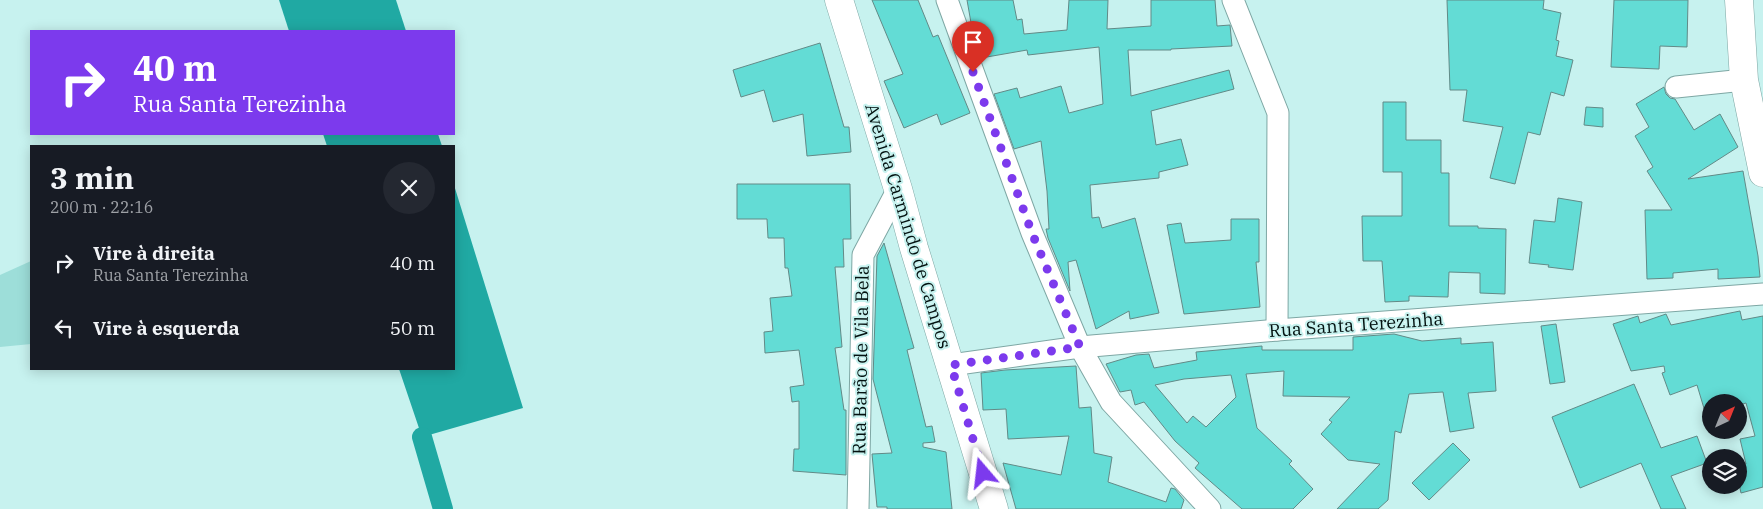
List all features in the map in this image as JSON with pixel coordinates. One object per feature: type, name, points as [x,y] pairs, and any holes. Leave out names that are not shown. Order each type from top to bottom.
[{"type":"main road","name":"Avenida Carmindo de Campos","points":[[839,0],[994,509]]},
{"type":"main road","points":[[1739,0],[1744,80],[1763,173]]},
{"type":"street","points":[[947,0],[1032,233],[1080,347],[1111,402],[1210,509]]},
{"type":"street","points":[[1233,0],[1278,113],[1277,330]]},
{"type":"street","points":[[1676,87],[1744,80]]},
{"type":"street","name":"Rua Barão de Vila Bela","points":[[858,509],[863,255],[898,189]]},
{"type":"street","name":"Rua Santa Terezinha","points":[[951,365],[1080,347],[1277,330],[1763,294]]},
{"type":"shaded area","points":[[279,0],[396,0],[406,30],[289,30]]},
{"type":"shaded area","points":[[323,135],[438,135],[442,145],[327,145]]},
{"type":"shaded area","points":[[455,188],[523,408],[422,437],[399,370],[455,370]]},
{"type":"shaded area","points":[[30,261],[30,344],[0,347],[0,275]]},
{"type":"building","points":[[872,0],[918,0],[933,37],[938,35],[970,113],[941,125],[937,114],[904,128],[884,81],[903,74]]},
{"type":"building","points":[[967,0],[1013,0],[1017,20],[1022,19],[1024,34],[1067,30],[1069,0],[1108,0],[1107,29],[1151,26],[1151,0],[1215,0],[1217,26],[1230,25],[1232,46],[1171,50],[1128,50],[1131,96],[1229,70],[1234,89],[1151,111],[1156,145],[1181,139],[1188,165],[1159,172],[1159,178],[1090,185],[1092,218],[1099,217],[1102,228],[1135,218],[1159,313],[1130,319],[1129,311],[1096,329],[1076,260],[1068,262],[1070,291],[1048,238],[1046,229],[1049,229],[1047,191],[1041,141],[1014,149],[994,94],[1017,88],[1020,98],[1061,86],[1069,113],[1103,104],[1099,47],[1028,55],[1027,50],[981,58],[973,34]]},
{"type":"building","points":[[1447,0],[1544,0],[1543,9],[1561,13],[1556,40],[1559,41],[1556,56],[1573,60],[1564,96],[1551,92],[1540,135],[1528,132],[1515,184],[1490,178],[1503,127],[1463,121],[1467,90],[1450,90]]},
{"type":"building","points":[[1614,0],[1688,0],[1687,47],[1660,46],[1659,69],[1611,67]]},
{"type":"building","points":[[820,43],[844,127],[849,127],[851,152],[807,156],[803,114],[773,122],[764,90],[741,97],[733,70]]},
{"type":"building","points":[[1664,87],[1666,94],[1670,98],[1675,99],[1694,130],[1720,114],[1738,147],[1688,179],[1743,171],[1760,277],[1718,279],[1718,269],[1673,273],[1673,278],[1647,279],[1645,210],[1672,210],[1647,171],[1653,167],[1635,136],[1649,127],[1636,104]]},
{"type":"building","points":[[1383,102],[1406,102],[1406,140],[1441,140],[1441,173],[1449,173],[1449,226],[1478,226],[1478,228],[1506,229],[1505,294],[1480,293],[1480,273],[1449,272],[1448,297],[1409,296],[1409,301],[1385,302],[1382,261],[1363,261],[1362,216],[1402,216],[1402,172],[1383,172]]},
{"type":"building","points":[[1586,107],[1603,108],[1603,127],[1584,125]]},
{"type":"building","points":[[737,184],[850,184],[851,239],[843,239],[844,267],[835,267],[842,347],[835,348],[844,410],[846,410],[846,475],[793,471],[794,449],[799,449],[799,401],[792,402],[790,387],[804,385],[799,350],[765,353],[764,332],[773,331],[770,298],[792,296],[788,268],[785,268],[784,238],[768,238],[767,219],[737,219]]},
{"type":"building","points":[[1558,198],[1582,202],[1573,270],[1529,263],[1534,220],[1555,222]]},
{"type":"building","points":[[1231,219],[1259,219],[1259,262],[1256,262],[1260,307],[1184,314],[1167,225],[1181,223],[1185,243],[1231,240]]},
{"type":"building","points":[[884,243],[914,348],[907,350],[926,427],[932,426],[935,442],[923,443],[923,447],[946,452],[952,509],[887,509],[887,507],[877,507],[872,454],[892,453],[873,379],[877,256]]},
{"type":"building","points":[[1740,311],[1742,320],[1763,316],[1763,487],[1747,491],[1747,449],[1742,449],[1740,439],[1748,439],[1755,436],[1748,410],[1748,394],[1702,394],[1702,402],[1697,385],[1670,395],[1662,373],[1665,372],[1664,366],[1631,371],[1613,324],[1638,316],[1640,323],[1666,314],[1671,325]]},
{"type":"building","points":[[1556,324],[1565,382],[1550,384],[1541,326]]},
{"type":"building","points":[[1394,334],[1422,341],[1461,338],[1461,344],[1493,342],[1496,391],[1468,393],[1474,428],[1450,432],[1443,392],[1409,394],[1401,433],[1395,431],[1388,500],[1378,509],[1337,509],[1380,464],[1348,460],[1321,434],[1332,422],[1329,420],[1350,397],[1283,396],[1284,371],[1246,374],[1257,428],[1292,461],[1289,464],[1313,489],[1293,509],[1242,509],[1195,468],[1199,463],[1175,441],[1144,402],[1135,405],[1131,390],[1120,392],[1106,364],[1136,355],[1149,354],[1154,368],[1197,360],[1196,352],[1262,346],[1262,350],[1353,350],[1353,337]],"holes":[[[1231,375],[1236,397],[1206,427],[1193,416],[1187,423],[1155,385],[1184,379]]]},
{"type":"building","points":[[1076,366],[1079,408],[1091,407],[1094,453],[1112,457],[1108,482],[1166,502],[1171,488],[1175,489],[1184,500],[1181,509],[1016,509],[1003,463],[1061,475],[1069,436],[1008,439],[1006,409],[983,410],[981,373]]},
{"type":"building","points":[[1634,384],[1661,448],[1697,436],[1702,450],[1702,465],[1671,476],[1686,509],[1661,509],[1641,463],[1580,488],[1552,417]]},
{"type":"building","points":[[1453,443],[1470,460],[1429,500],[1412,483]]},
{"type":"waterway","points":[[422,437],[443,509]]},
{"type":"route","points":[[973,72],[1032,233],[1080,347],[951,365],[983,473]]}]
